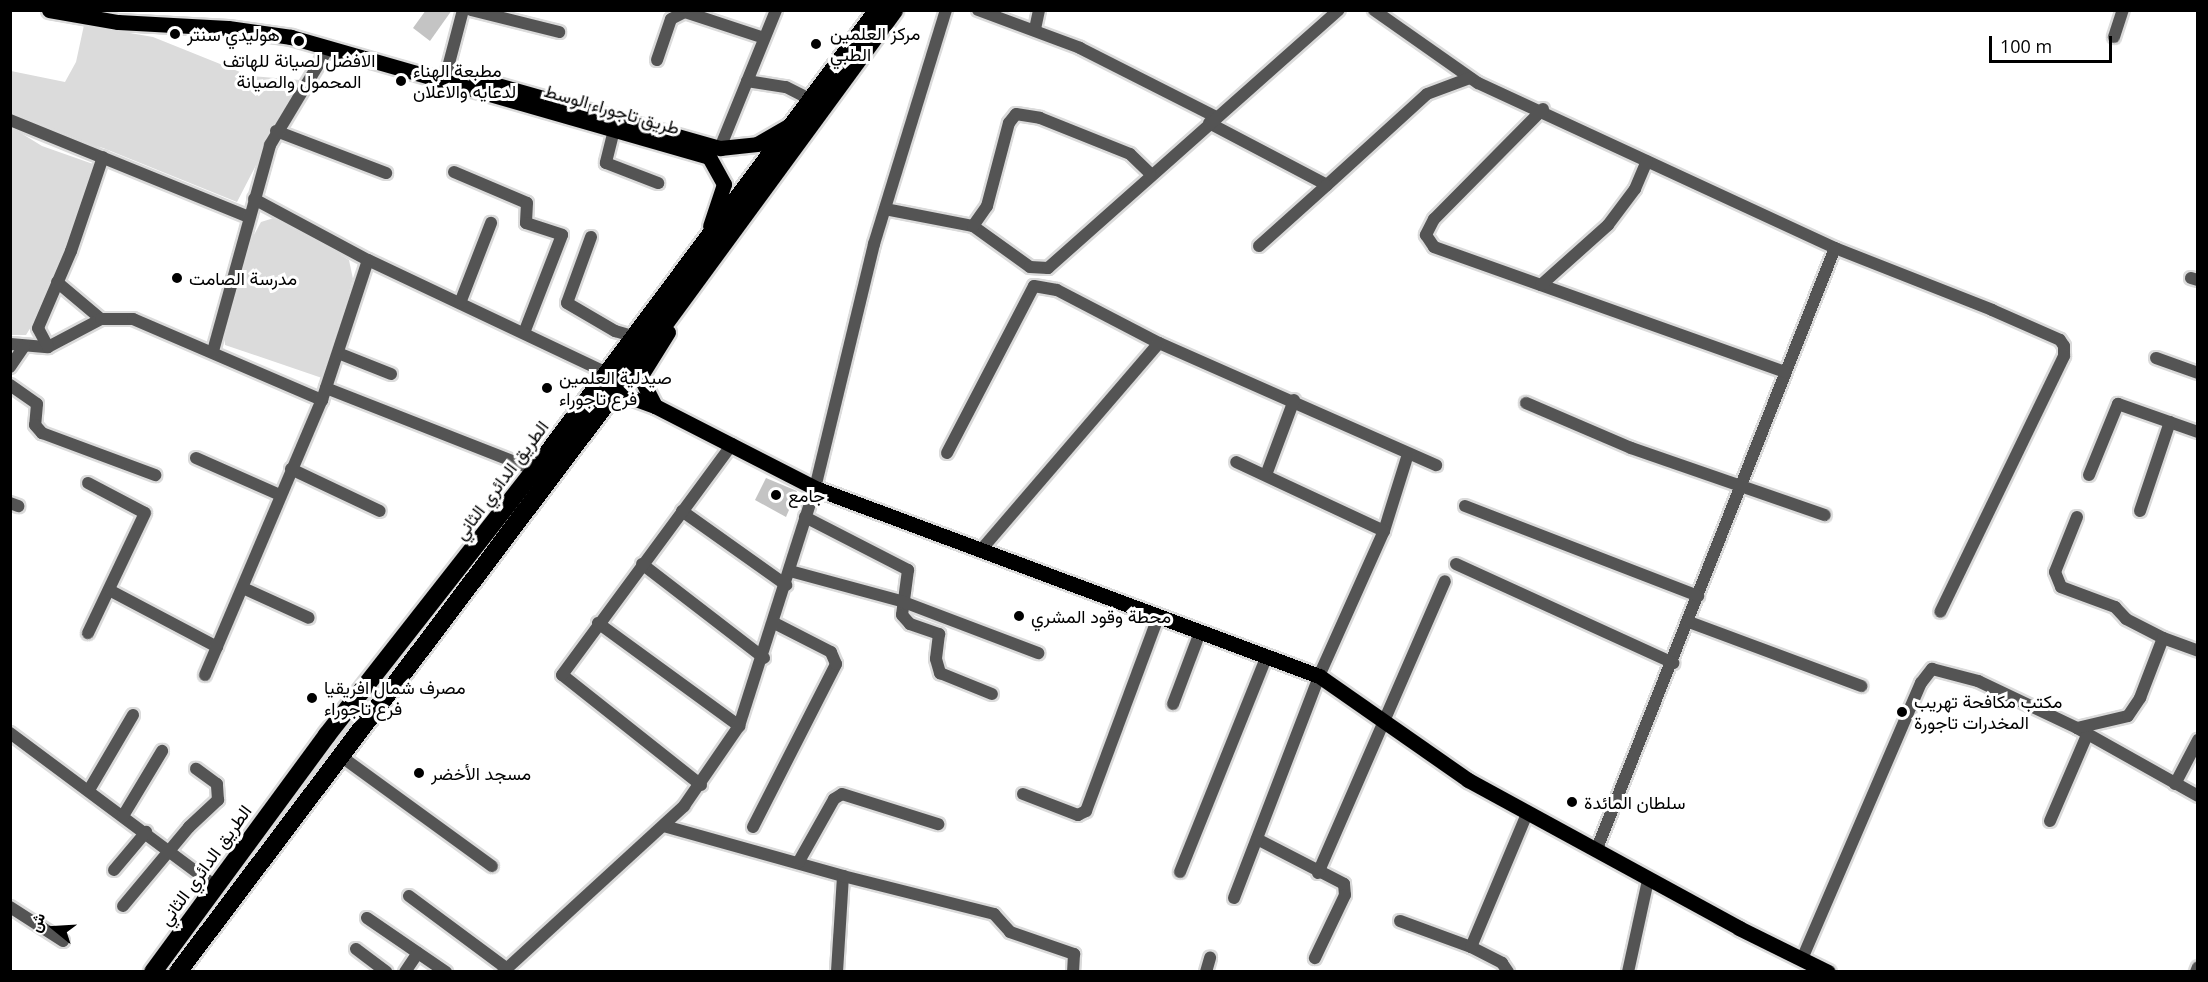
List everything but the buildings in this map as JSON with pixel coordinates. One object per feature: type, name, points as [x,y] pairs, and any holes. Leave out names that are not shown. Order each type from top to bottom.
[{"type":"highway","name":"الطريق الدائري الثاني","points":[[153,972],[365,686],[535,470],[632,336],[697,254],[878,10]]},
{"type":"highway","name":"الطريق الدائري الثاني","points":[[178,972],[378,701],[606,404],[894,10]]},
{"type":"highway","points":[[394,649],[409,662]]},
{"type":"highway","points":[[365,686],[376,691],[378,701]]},
{"type":"main road","name":"طريق تاجوراء الوسط","points":[[49,10],[118,22],[268,32],[447,71],[720,148],[757,144],[797,119]]},
{"type":"main road","name":"طريق تاجوراء الوسط","points":[[109,10],[271,24],[709,157],[723,178],[723,194],[697,254]]},
{"type":"main road","points":[[655,406],[640,377],[677,306]]},
{"type":"main road","points":[[606,404],[630,397],[655,406],[815,488],[1319,676],[1381,721],[1527,814],[1648,880],[1828,972]]},
{"type":"street","points":[[447,71],[463,10]]},
{"type":"street","points":[[471,10],[559,32]]},
{"type":"street","points":[[720,148],[776,10]]},
{"type":"street","points":[[409,896],[504,970],[664,826],[701,784],[739,726],[764,658],[815,488],[885,209],[946,10]]},
{"type":"street","points":[[978,10],[1035,29],[1213,120],[1327,185]]},
{"type":"street","points":[[1035,29],[1039,10]]},
{"type":"street","points":[[885,209],[973,226],[1030,267],[1048,268],[1150,173],[1339,10]]},
{"type":"street","points":[[1374,10],[1470,78],[1543,109],[1647,161],[1834,248],[1992,310],[2060,340],[2064,346],[2064,356],[1940,612]]},
{"type":"street","points":[[2114,37],[2123,10]]},
{"type":"street","points":[[657,60],[667,27],[679,13],[764,38]]},
{"type":"street","points":[[213,351],[254,199],[276,131],[329,47]]},
{"type":"street","points":[[1259,246],[1427,94],[1470,78]]},
{"type":"street","points":[[747,81],[786,87],[812,100]]},
{"type":"street","points":[[1543,109],[1434,219],[1426,235],[1434,247],[1785,372]]},
{"type":"street","points":[[973,226],[987,206],[1009,123],[1016,114],[1040,118],[1130,154],[1150,173]]},
{"type":"street","points":[[10,120],[249,217]]},
{"type":"street","points":[[614,130],[606,163],[658,183]]},
{"type":"street","points":[[276,131],[386,173]]},
{"type":"street","points":[[48,347],[38,328],[103,157]]},
{"type":"street","points":[[1540,285],[1608,225],[1635,189],[1647,161]]},
{"type":"street","points":[[454,172],[528,203],[526,222],[562,235],[524,333]]},
{"type":"street","points":[[254,199],[368,260],[607,372]]},
{"type":"street","points":[[460,303],[491,223]]},
{"type":"street","points":[[591,237],[567,303],[615,331],[632,336]]},
{"type":"street","points":[[1596,851],[1673,663],[1834,248]]},
{"type":"street","points":[[205,675],[243,588],[279,495],[324,394],[368,260]]},
{"type":"street","points":[[57,282],[101,319]]},
{"type":"street","points":[[947,453],[1035,286],[1057,290],[1159,343],[1294,400],[1436,465]]},
{"type":"street","points":[[10,344],[48,347],[101,319],[133,319],[324,394],[535,470]]},
{"type":"street","points":[[980,551],[1159,343]]},
{"type":"street","points":[[10,366],[24,346]]},
{"type":"street","points":[[338,353],[392,374]]},
{"type":"street","points":[[2156,358],[2198,373]]},
{"type":"street","points":[[10,386],[37,404],[35,425],[42,433],[155,476]]},
{"type":"street","points":[[1266,475],[1294,400]]},
{"type":"street","points":[[1526,403],[1741,488],[1825,515]]},
{"type":"street","points":[[2089,476],[2118,404],[2198,432]]},
{"type":"street","points":[[2140,511],[2170,422]]},
{"type":"street","points":[[701,784],[564,680],[563,670],[732,444]]},
{"type":"street","points":[[1234,898],[1319,676],[1384,531],[1408,454]]},
{"type":"street","points":[[196,458],[279,495]]},
{"type":"street","points":[[1236,462],[1384,531]]},
{"type":"street","points":[[291,469],[380,511]]},
{"type":"street","points":[[88,483],[145,511],[111,591],[101,598],[88,633]]},
{"type":"street","points":[[1465,506],[1698,596]]},
{"type":"street","points":[[682,511],[786,585]]},
{"type":"street","points":[[805,517],[908,570],[901,602],[902,615],[910,624],[939,634],[936,659],[940,673],[992,694]]},
{"type":"street","points":[[2077,517],[2055,573],[2061,587],[2115,607],[2126,620],[2163,638],[2198,651]]},
{"type":"street","points":[[642,564],[764,658]]},
{"type":"street","points":[[1456,564],[1673,663]]},
{"type":"street","points":[[790,571],[901,602],[1038,653]]},
{"type":"street","points":[[1318,873],[1381,721],[1445,581]]},
{"type":"street","points":[[243,588],[309,618]]},
{"type":"street","points":[[111,591],[217,647]]},
{"type":"street","points":[[1023,794],[1078,815],[1086,812],[1158,617]]},
{"type":"street","points":[[1689,622],[1861,686]]},
{"type":"street","points":[[598,623],[739,726]]},
{"type":"street","points":[[753,827],[836,663],[831,652],[774,623]]},
{"type":"street","points":[[1173,704],[1200,632]]},
{"type":"street","points":[[2082,731],[2128,716],[2163,638]]},
{"type":"street","points":[[1180,872],[1266,657]]},
{"type":"street","points":[[1802,959],[1925,674],[1932,669],[1945,669],[2082,731],[2198,795]]},
{"type":"street","points":[[89,790],[133,715]]},
{"type":"street","points":[[2050,821],[2082,731]]},
{"type":"street","points":[[10,733],[169,849],[215,886]]},
{"type":"street","points":[[2175,784],[2198,740]]},
{"type":"street","points":[[123,816],[162,751]]},
{"type":"street","points":[[339,755],[492,866]]},
{"type":"street","points":[[123,906],[169,849],[219,800],[217,784],[196,770]]},
{"type":"street","points":[[798,863],[834,799],[842,794],[938,824]]},
{"type":"street","points":[[1471,947],[1527,814]]},
{"type":"street","points":[[664,826],[843,876],[994,914],[1010,932],[1074,954],[1073,972]]},
{"type":"street","points":[[114,870],[146,832]]},
{"type":"street","points":[[1257,839],[1346,889],[1316,958]]},
{"type":"street","points":[[837,972],[843,876]]},
{"type":"street","points":[[1628,972],[1648,880]]},
{"type":"street","points":[[10,907],[63,941]]},
{"type":"street","points":[[367,918],[446,972]]},
{"type":"street","points":[[1400,921],[1471,947],[1502,963],[1508,972]]},
{"type":"street","points":[[356,949],[386,972]]},
{"type":"street","points":[[405,972],[418,953]]},
{"type":"street","points":[[1206,972],[1210,958]]},
{"type":"street","points":[[2196,972],[2198,967]]},
{"type":"shaded area","points":[[84,25],[153,37],[250,76],[300,80],[237,202],[103,148],[45,133],[11,113],[11,71],[65,82],[76,62]]},
{"type":"shaded area","points":[[11,127],[42,146],[93,164],[51,294],[26,335],[11,335]]},
{"type":"shaded area","points":[[277,217],[349,260],[353,279],[322,378],[225,345],[224,330],[245,251],[261,222]]},
{"type":"place","name":"هوليدي سنتر","points":[[175,34]]},
{"type":"place","name":"الافضل لصيانة للهاتف المحمول والصيانة","points":[[299,41]]},
{"type":"place","name":"مركز العلمين الطبي","points":[[816,44]]},
{"type":"place","name":"مطبعة الهناء لدعايه والاعلان","points":[[401,81]]},
{"type":"place","name":"مدرسة الصامت","points":[[177,278]]},
{"type":"place","name":"صيدلية العلمين فرع تاجوراء","points":[[547,388]]},
{"type":"place","name":"جامع","points":[[776,495]]},
{"type":"place","name":"محطة وقود المشري","points":[[1019,616]]},
{"type":"place","name":"مصرف شمال افريقيا فرع تاجوراء","points":[[312,698]]},
{"type":"place","name":"مكتب مكافحة تهريب المخدرات تاجورة","points":[[1902,712]]},
{"type":"place","name":"مسجد الأخضر","points":[[419,773]]},
{"type":"place","name":"سلطان المائدة","points":[[1572,802]]}]
